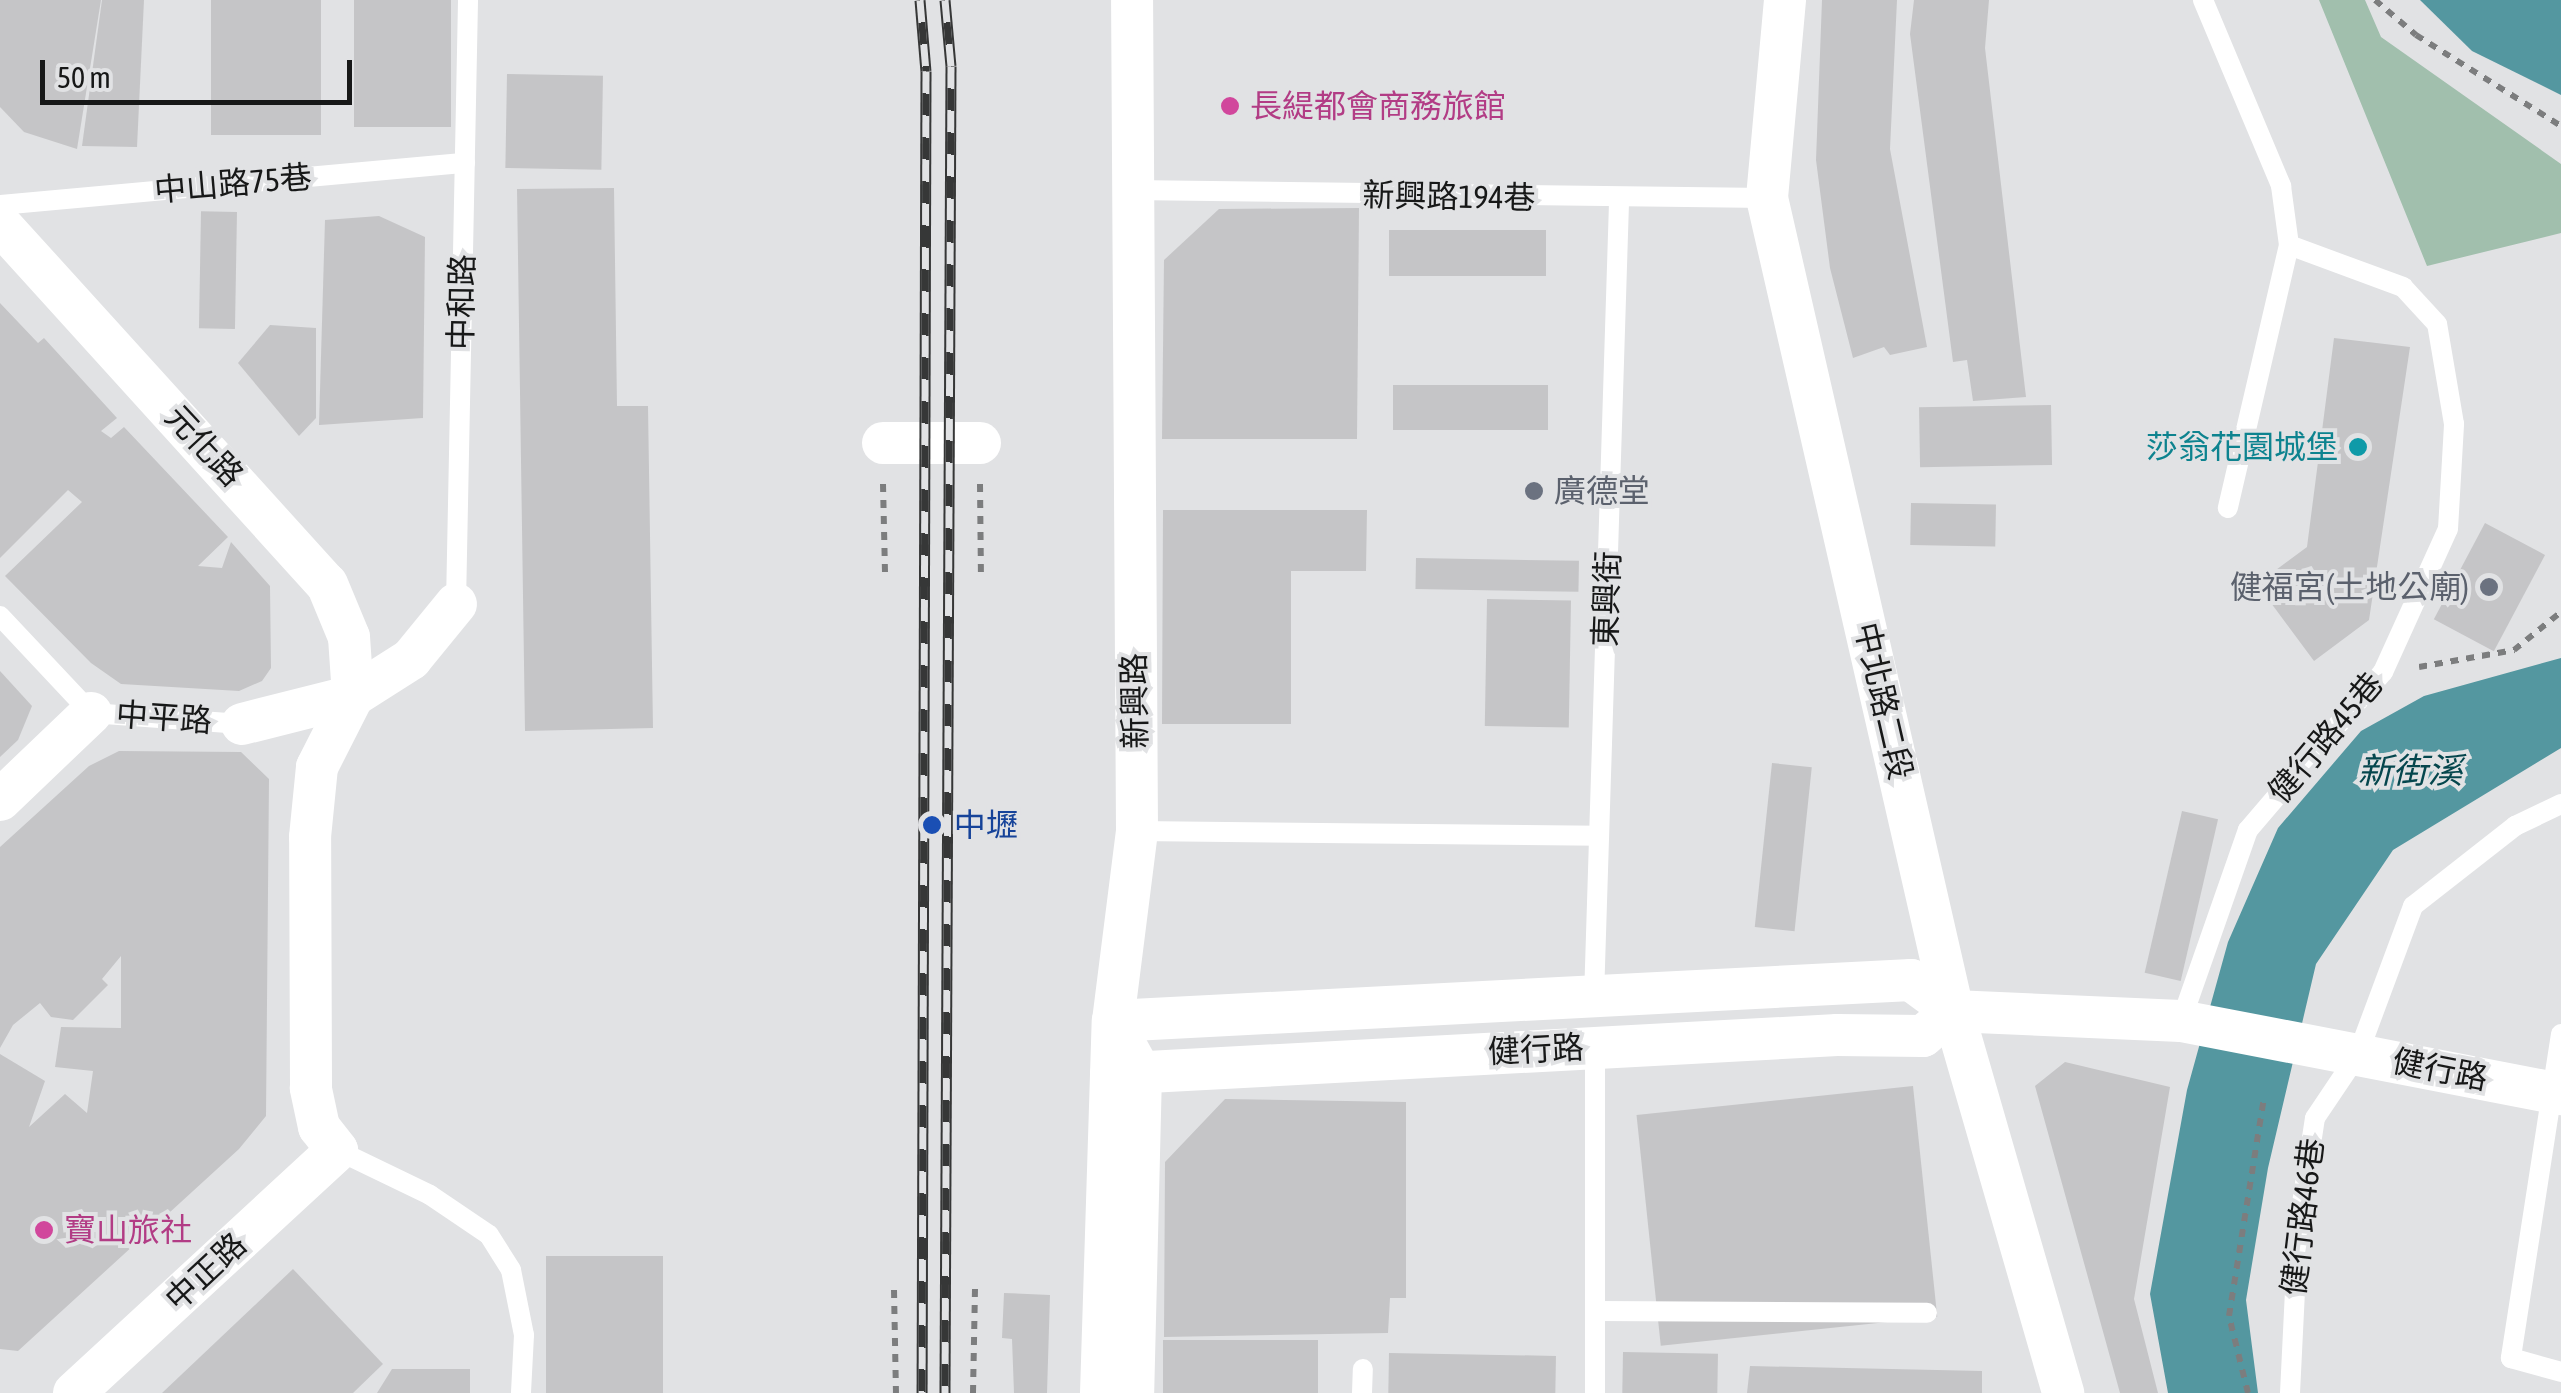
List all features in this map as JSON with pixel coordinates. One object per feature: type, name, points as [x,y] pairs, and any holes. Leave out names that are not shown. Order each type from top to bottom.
[{"type":"street","name":"新興路","points":[[1126,1074],[1112,1022],[1137,831],[1130,190],[1132,0]]},
{"type":"street","name":"中北路二段","points":[[1786,0],[1767,198],[1953,1012],[2063,1393]]},
{"type":"street","name":"元化路","points":[[0,224],[327,584],[349,637],[353,696]]},
{"type":"street","points":[[883,443],[980,443]]},
{"type":"street","points":[[242,724],[353,696],[411,659],[456,604]]},
{"type":"street","points":[[337,1150],[319,1127],[311,1088],[310,837],[316,767],[353,696]]},
{"type":"street","name":"中平路","points":[[0,800],[91,714]]},
{"type":"street","name":"健行路","points":[[1112,1022],[1911,980],[1953,1012],[1924,1036],[1596,1047],[1126,1074]]},
{"type":"street","points":[[1953,1012],[2189,1024]]},
{"type":"street","name":"健行路","points":[[2189,1024],[2556,1093]]},
{"type":"street","points":[[1101,1393],[1126,1074]]},
{"type":"street","points":[[1126,1074],[1133,1393]]},
{"type":"street","name":"中正路","points":[[74,1393],[337,1150]]},
{"type":"lane","name":"中和路","points":[[456,604],[468,0]]},
{"type":"lane","points":[[2204,0],[2281,186],[2289,245],[2228,508]]},
{"type":"lane","name":"中山路75巷","points":[[0,205],[465,163]]},
{"type":"lane","name":"新興路194巷","points":[[1130,190],[1619,200],[1767,198]]},
{"type":"lane","name":"東興街","points":[[1594,998],[1619,200]]},
{"type":"lane","name":"健行路45巷","points":[[2189,1024],[2248,830],[2384,672],[2448,529],[2454,424],[2436,324],[2404,288],[2289,245]]},
{"type":"lane","points":[[0,616],[91,714]]},
{"type":"lane","name":"中平路","points":[[91,714],[242,724]]},
{"type":"lane","name":"健行路46巷","points":[[2290,1393],[2297,1247],[2315,1118],[2339,1050],[2413,906],[2515,826],[2561,804]]},
{"type":"lane","points":[[1137,831],[1599,836]]},
{"type":"lane","points":[[2561,1034],[2556,1093],[2512,1358],[2561,1372]]},
{"type":"lane","points":[[1595,1393],[1596,1047]]},
{"type":"lane","points":[[337,1150],[430,1195],[489,1235],[512,1270],[524,1335],[521,1393]]},
{"type":"lane","points":[[1598,1312],[1927,1313]]},
{"type":"lane","points":[[1362,1369],[1362,1393]]},
{"type":"path","points":[[2375,0],[2416,35],[2561,126]]},
{"type":"path","points":[[883,443],[885,575]]},
{"type":"path","points":[[980,443],[981,577]]},
{"type":"path","points":[[2384,672],[2514,650],[2561,612]]},
{"type":"path","points":[[2248,1393],[2228,1316],[2264,1098]]},
{"type":"path","points":[[973,1393],[975,1289]]},
{"type":"path","points":[[894,1290],[896,1393]]},
{"type":"green space","points":[[2319,0],[2365,0],[2381,37],[2561,164],[2561,233],[2427,266]]},
{"type":"water","points":[[2420,0],[2561,0],[2561,95],[2472,51]]},
{"type":"water","name":"新街溪","points":[[2561,658],[2561,748],[2393,850],[2316,964],[2268,1168],[2246,1300],[2258,1393],[2168,1393],[2150,1294],[2187,1090],[2228,942],[2278,828],[2361,731],[2424,696]]},
{"type":"building","points":[[0,0],[101,0],[77,149],[24,132],[0,107]]},
{"type":"building","points":[[102,0],[144,0],[137,147],[82,146]]},
{"type":"building","points":[[211,0],[321,0],[321,135],[211,135]]},
{"type":"building","points":[[354,0],[451,0],[451,127],[354,127]]},
{"type":"building","points":[[1822,0],[1897,0],[1890,149],[1927,347],[1890,355],[1884,347],[1853,358],[1830,268],[1816,160]]},
{"type":"building","points":[[1914,0],[1989,0],[1985,48],[2026,397],[1973,401],[1967,360],[1953,362],[1910,34]]},
{"type":"building","points":[[507,74],[603,76],[601,170],[505,168]]},
{"type":"building","points":[[614,188],[617,406],[648,406],[653,728],[525,731],[517,189]]},
{"type":"building","points":[[1359,208],[1357,439],[1162,439],[1164,260],[1219,209]]},
{"type":"building","points":[[201,211],[237,212],[235,329],[199,328]]},
{"type":"building","points":[[379,216],[425,237],[423,418],[319,425],[325,220]]},
{"type":"building","points":[[1389,230],[1546,230],[1546,276],[1389,276]]},
{"type":"building","points":[[0,303],[38,343],[44,338],[117,418],[101,431],[111,438],[124,427],[228,537],[198,566],[222,568],[231,542],[270,586],[271,668],[262,681],[239,691],[121,684],[91,663],[5,576],[82,502],[68,490],[0,558]]},
{"type":"building","points":[[270,325],[316,328],[316,418],[299,436],[238,363]]},
{"type":"building","name":"莎翁花園城堡","points":[[2334,338],[2410,347],[2369,620],[2314,661],[2257,584],[2307,547]]},
{"type":"building","points":[[1393,385],[1548,385],[1548,430],[1393,430]]},
{"type":"building","points":[[2051,405],[2052,465],[1920,467],[1919,407]]},
{"type":"building","points":[[1911,503],[1996,504],[1995,546],[1910,545]]},
{"type":"building","points":[[1163,510],[1367,510],[1366,571],[1291,571],[1291,724],[1162,724]]},
{"type":"building","name":"健福宮(土地公廟)","points":[[2485,523],[2545,555],[2494,651],[2434,619]]},
{"type":"building","points":[[1416,558],[1579,561],[1578,592],[1415,589]]},
{"type":"building","points":[[1487,599],[1571,600],[1569,727],[1485,726]]},
{"type":"building","points":[[0,671],[32,706],[18,740],[0,757]]},
{"type":"building","points":[[119,751],[241,752],[269,779],[266,1116],[239,1149],[18,1351],[0,1349],[0,1054],[45,1081],[29,1127],[65,1094],[87,1113],[93,1071],[55,1067],[61,1027],[121,1028],[121,956],[102,979],[108,985],[73,1020],[51,1017],[40,1003],[13,1025],[0,1048],[0,847],[89,766]]},
{"type":"building","points":[[1772,763],[1812,767],[1795,931],[1755,927]]},
{"type":"building","points":[[2182,811],[2218,819],[2181,981],[2145,973]]},
{"type":"building","points":[[2065,1062],[2170,1087],[2134,1299],[2158,1393],[2120,1393],[2035,1086]]},
{"type":"building","points":[[1913,1086],[1937,1317],[1661,1346],[1637,1115]]},
{"type":"building","points":[[1225,1099],[1406,1102],[1406,1298],[1390,1298],[1388,1333],[1164,1337],[1165,1162]]},
{"type":"building","points":[[546,1256],[663,1256],[663,1393],[546,1393]]},
{"type":"building","points":[[293,1269],[383,1364],[353,1393],[162,1393]]},
{"type":"building","points":[[1004,1293],[1050,1295],[1047,1393],[1014,1393],[1012,1339],[1002,1338]]},
{"type":"building","points":[[1163,1340],[1318,1340],[1318,1393],[1163,1393]]},
{"type":"building","points":[[1623,1352],[1718,1354],[1717,1393],[1622,1393]]},
{"type":"building","points":[[1389,1353],[1556,1356],[1555,1393],[1388,1393]]},
{"type":"building","points":[[1750,1366],[1982,1371],[1982,1393],[1747,1393]]},
{"type":"building","points":[[392,1369],[470,1369],[470,1393],[377,1393]]},
{"type":"railway","points":[[920,0],[926,71],[922,1393]]},
{"type":"railway","points":[[945,0],[951,66],[945,1393]]},
{"type":"place","name":"長緹都會商務旅館","points":[[1230,106]]},
{"type":"place","name":"莎翁花園城堡","points":[[2358,447]]},
{"type":"place","name":"廣德堂","points":[[1534,491]]},
{"type":"place","name":"健福宮(土地公廟)","points":[[2489,587]]},
{"type":"place","name":"中壢","points":[[932,825]]},
{"type":"place","name":"寶山旅社","points":[[44,1230]]}]
